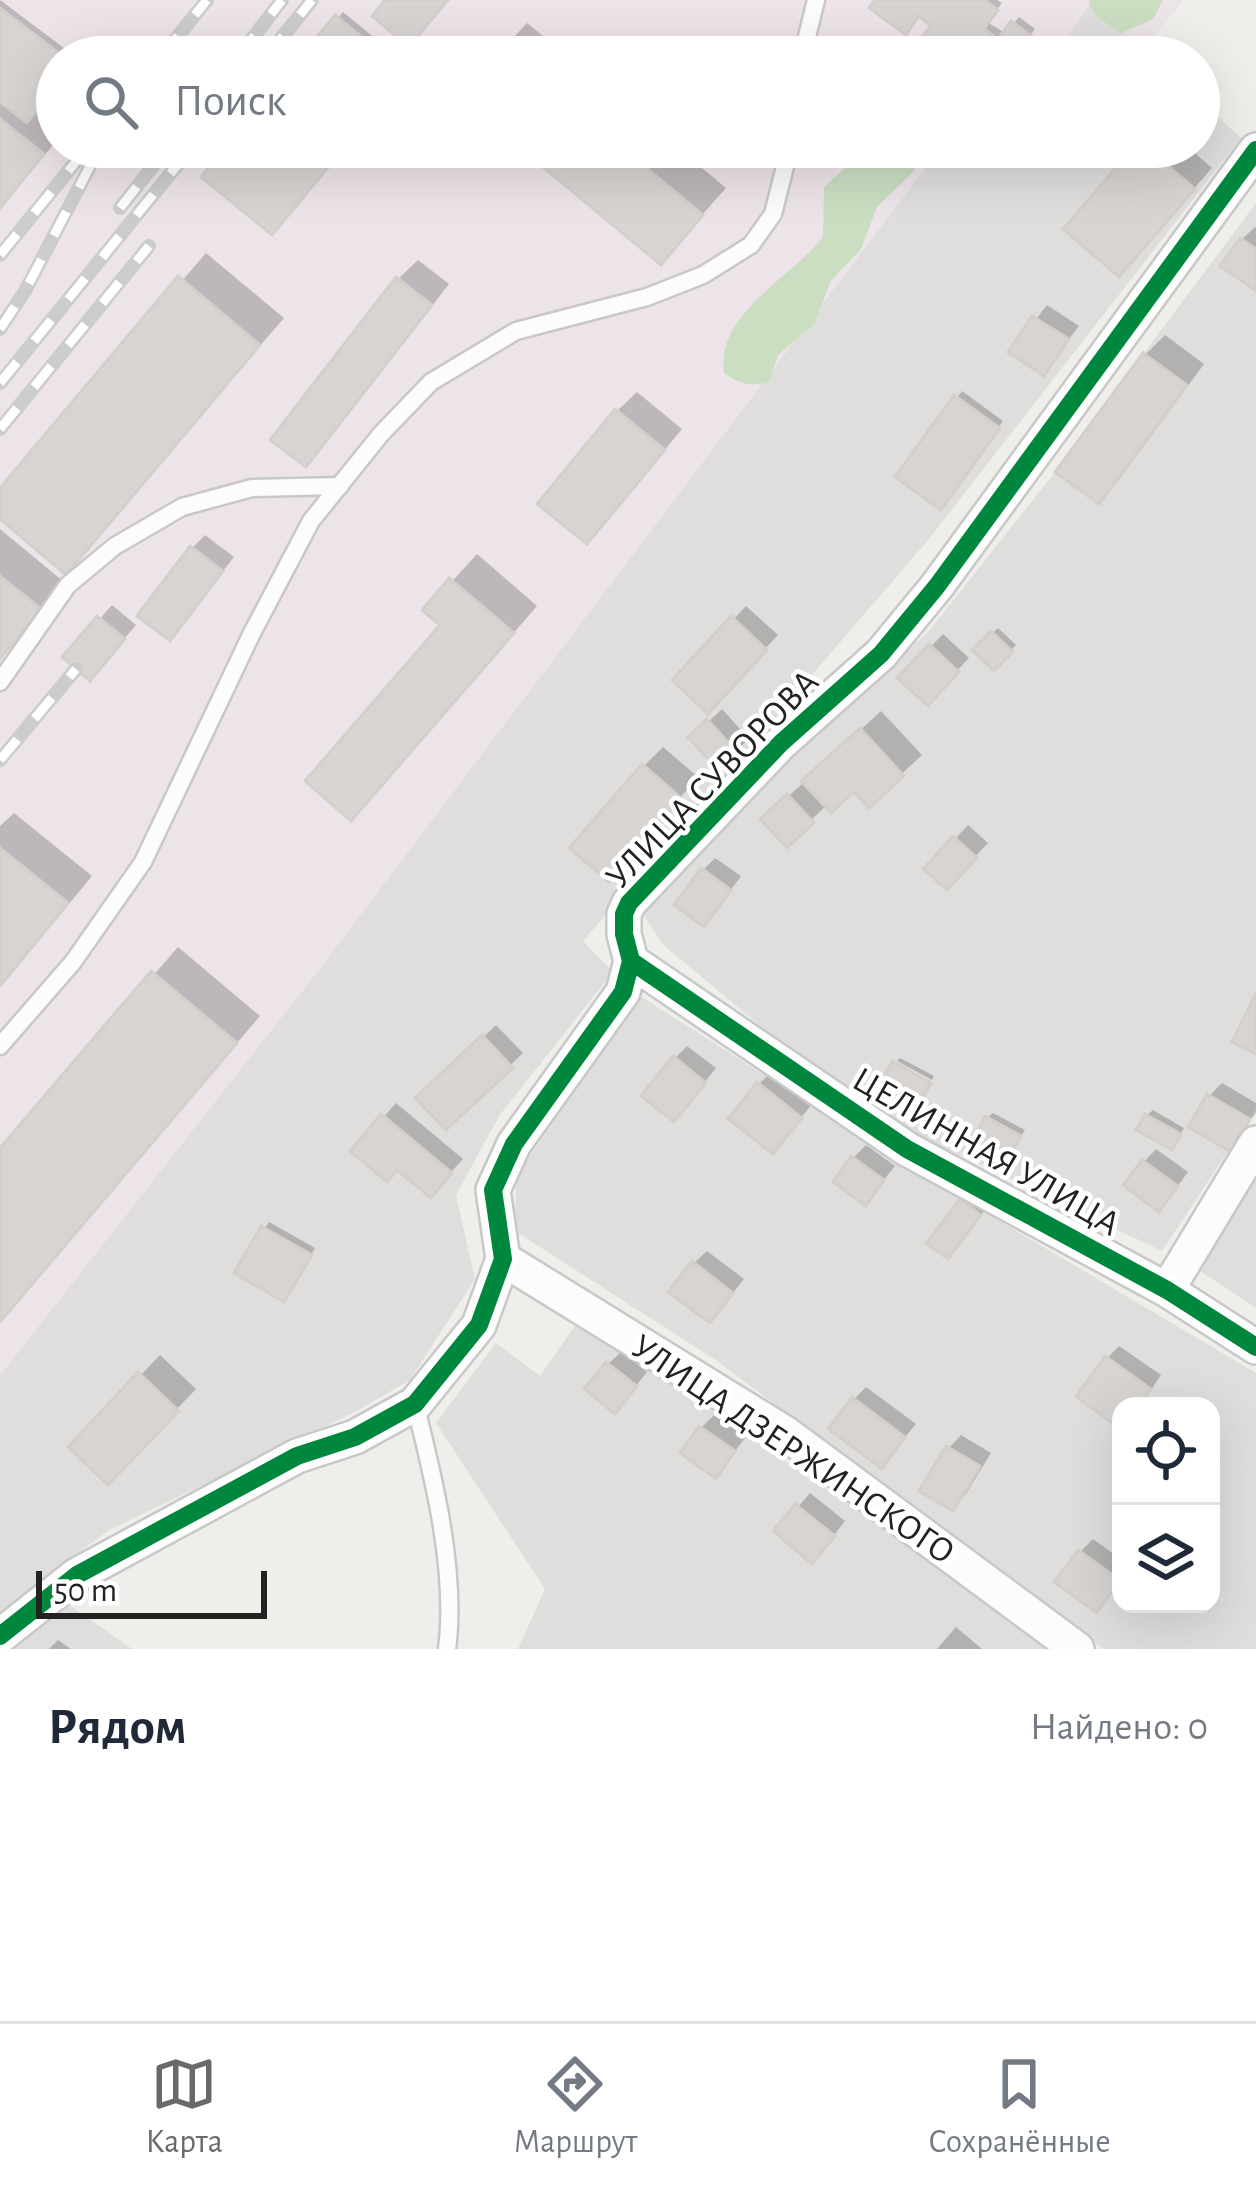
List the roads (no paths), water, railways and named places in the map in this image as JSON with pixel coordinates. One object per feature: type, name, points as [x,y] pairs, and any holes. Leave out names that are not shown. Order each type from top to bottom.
[{"type":"street","name":"УЛИЦА СУВОРОВА","points":[[0,1636],[77,1575],[297,1456],[355,1437],[415,1404],[479,1325],[503,1259],[493,1190],[514,1144],[623,992],[631,961],[624,934],[628,903],[782,743],[881,654],[937,586],[1256,150]]},
{"type":"street","name":"ЦЕЛИННАЯ УЛИЦА","points":[[631,961],[907,1149],[1167,1290],[1256,1347]]},
{"type":"street","points":[[1167,1290],[1256,1143]]},
{"type":"street","name":"УЛИЦА ДЗЕРЖИНСКОГО","points":[[503,1259],[785,1433],[1077,1649]]},
{"type":"lane","points":[[807,36],[814,2]]},
{"type":"lane","points":[[0,1046],[73,962],[143,862],[311,521],[431,382],[516,331],[647,297],[703,275],[751,245],[773,214],[785,168]]},
{"type":"lane","points":[[0,682],[68,585],[115,546],[182,507],[252,488],[340,486]]},
{"type":"lane","points":[[415,1404],[430,1463],[451,1614],[447,1649]]},
{"type":"railway","points":[[178,36],[207,0]]},
{"type":"railway","points":[[254,36],[282,0]]},
{"type":"railway","points":[[283,36],[312,0]]},
{"type":"railway","points":[[0,255],[71,168]]},
{"type":"railway","points":[[0,329],[89,168]]},
{"type":"railway","points":[[120,208],[151,168]]},
{"type":"railway","points":[[0,383],[175,168]]},
{"type":"railway","points":[[0,429],[149,246]]},
{"type":"railway","points":[[0,760],[76,669]]}]
